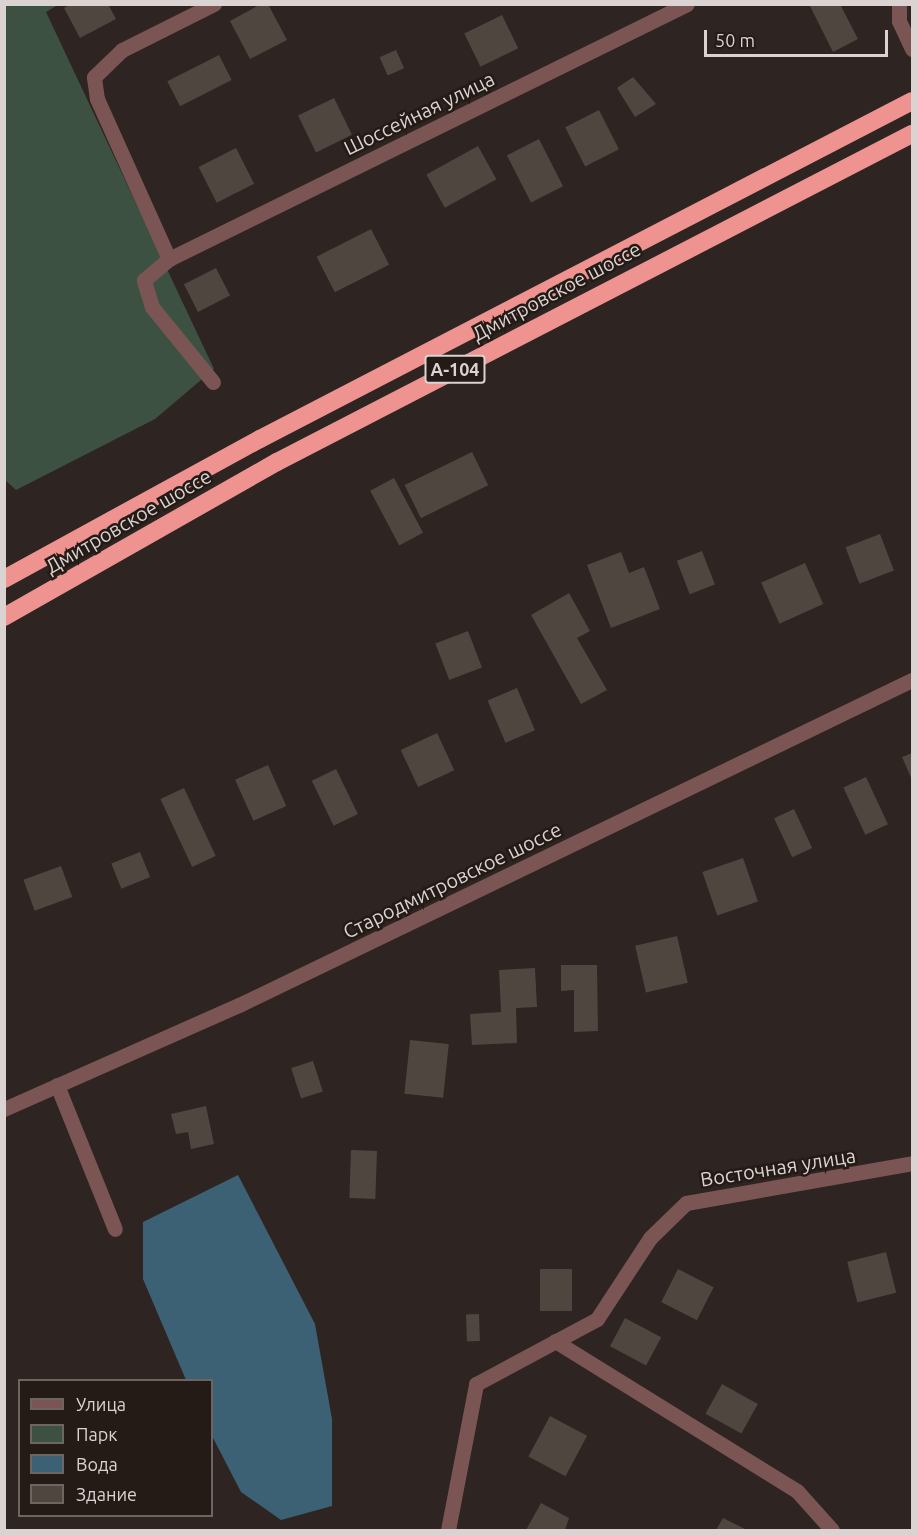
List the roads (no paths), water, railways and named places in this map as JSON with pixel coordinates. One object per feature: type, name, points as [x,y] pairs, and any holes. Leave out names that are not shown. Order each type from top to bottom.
[{"type":"highway","name":"Дмитровское шоссе","points":[[4,579],[777,167],[912,101]]},
{"type":"highway","name":"Дмитровское шоссе","points":[[4,617],[276,462],[912,134]]},
{"type":"street","points":[[169,259],[97,99],[94,76],[122,50],[214,4]]},
{"type":"street","name":"Шоссейная улица","points":[[213,382],[152,307],[144,280],[169,259],[687,4]]},
{"type":"street","points":[[899,4],[899,21],[912,49]]},
{"type":"street","points":[[4,573],[25,567]]},
{"type":"street","name":"Стародмитровское шоссе","points":[[4,1109],[239,1005],[912,680]]},
{"type":"street","points":[[57,1085],[116,1229]]},
{"type":"street","name":"Восточная улица","points":[[448,1530],[476,1384],[597,1319],[650,1238],[686,1203],[912,1163]]},
{"type":"street","points":[[555,1341],[797,1491],[832,1530]]},
{"type":"water","points":[[238,1175],[315,1324],[332,1419],[332,1506],[281,1520],[241,1492],[213,1438],[213,1379],[186,1379],[143,1279],[143,1222]]}]
